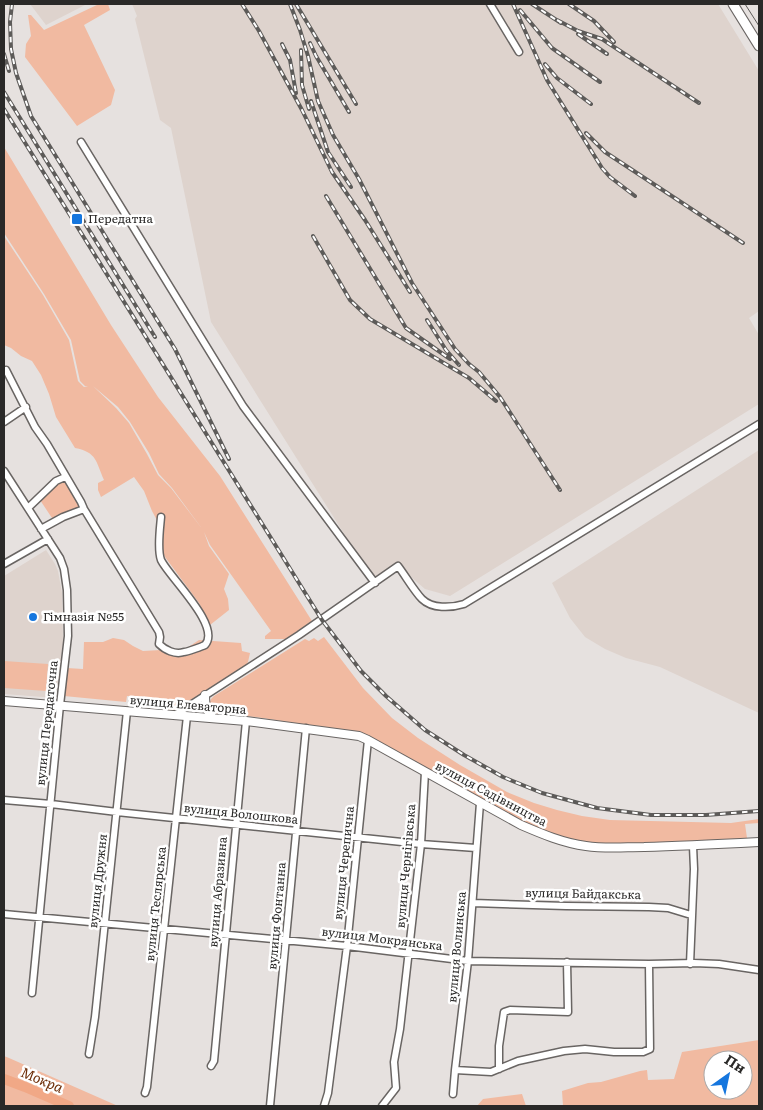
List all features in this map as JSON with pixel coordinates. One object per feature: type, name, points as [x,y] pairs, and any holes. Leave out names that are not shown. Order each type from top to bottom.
[{"type":"main road","points":[[733,4],[759,46]]},
{"type":"street","points":[[490,4],[519,52]]},
{"type":"street","points":[[81,142],[243,406],[375,582]]},
{"type":"street","points":[[6,370],[35,427],[159,632],[159,644],[172,652],[182,653],[204,646],[208,639],[208,632],[198,609],[162,560],[160,550],[161,517]]},
{"type":"street","points":[[4,422],[26,407]]},
{"type":"street","points":[[175,715],[299,635],[398,566],[422,600],[434,606],[453,607],[464,604],[759,424]]},
{"type":"street","name":"вулиця Передаточна","points":[[4,471],[60,558],[64,569],[67,590],[68,636],[32,993]]},
{"type":"street","points":[[28,508],[56,481],[65,477]]},
{"type":"street","points":[[42,529],[64,517],[84,510]]},
{"type":"street","points":[[4,564],[48,539]]},
{"type":"street","points":[[205,695],[205,706],[213,718]]},
{"type":"street","name":"вулиця Елеваторна","points":[[4,700],[246,720],[359,736],[368,740]]},
{"type":"street","name":"вулиця Дружня","points":[[90,1054],[106,923],[127,711]]},
{"type":"street","name":"вулиця Теслярська","points":[[145,1093],[148,1087],[187,716]]},
{"type":"street","name":"вулиця Абразивна","points":[[211,1066],[214,1061],[246,720]]},
{"type":"street","name":"вулиця Фонтанна","points":[[270,1106],[306,728]]},
{"type":"street","name":"вулиця Садівництва","points":[[368,740],[521,825],[562,841],[586,846],[611,848],[759,842]]},
{"type":"street","name":"вулиця Черепична","points":[[324,1106],[328,1093],[347,946],[368,740]]},
{"type":"street","name":"вулиця Чернігівська","points":[[382,1106],[396,1088],[394,1062],[400,1029],[421,844],[425,772]]},
{"type":"street","name":"вулиця Волошкова","points":[[4,800],[421,844],[476,848]]},
{"type":"street","name":"вулиця Волинська","points":[[453,1094],[468,961],[480,803]]},
{"type":"street","points":[[690,964],[694,869],[693,846]]},
{"type":"street","name":"вулиця Байдакська","points":[[473,902],[668,908],[691,915]]},
{"type":"street","name":"вулиця Мокрянська","points":[[4,914],[347,946],[468,961],[719,964],[759,970]]},
{"type":"street","points":[[499,1069],[499,1046],[504,1012],[510,1010],[568,1012],[567,962]]},
{"type":"street","points":[[455,1070],[491,1072],[518,1061],[564,1051],[585,1049],[643,1052],[650,1049],[649,964]]},
{"type":"shaded area","points":[[30,4],[87,4],[46,25]]},
{"type":"shaded area","points":[[99,4],[108,4],[110,10],[84,25],[115,90],[111,105],[77,126],[25,57],[26,44],[31,36],[28,15],[31,15],[44,30]]},
{"type":"shaded area","points":[[132,4],[718,4],[759,71],[759,311],[749,318],[759,335],[759,404],[450,596],[425,589],[398,566],[375,583],[211,322],[171,128],[160,120],[135,19],[137,16]]},
{"type":"shaded area","points":[[4,147],[111,325],[158,397],[220,476],[312,621],[286,639],[265,639],[265,636],[271,631],[210,545],[204,532],[209,546],[229,574],[224,589],[228,599],[229,610],[210,625],[199,603],[165,557],[157,541],[159,524],[144,491],[134,477],[101,497],[98,483],[104,480],[95,459],[88,452],[75,448],[56,417],[41,375],[32,361],[4,345],[4,236],[43,295],[69,340],[78,381],[84,387],[88,386],[85,386],[80,381],[71,340],[44,294],[4,233]],"holes":[[[93,386],[118,407],[130,422],[149,453],[159,474],[172,488],[203,530],[171,488],[158,475],[129,423]]]},
{"type":"shaded area","points":[[759,450],[759,713],[660,667],[626,658],[605,649],[585,637],[570,618],[552,583]]},
{"type":"shaded area","points":[[64,480],[80,503],[80,508],[54,521],[40,500],[59,482]]},
{"type":"shaded area","name":"Гімназія №55","points":[[46,550],[58,571],[62,593],[63,641],[56,698],[4,694],[4,576]]},
{"type":"shaded area","points":[[324,637],[363,688],[392,718],[418,738],[507,792],[557,810],[610,820],[731,823],[759,819],[759,823],[745,824],[747,838],[742,840],[629,845],[589,843],[563,838],[517,820],[352,732],[256,717],[217,714],[212,711],[209,704],[214,696],[305,639],[309,641],[314,638],[318,641]]},
{"type":"shaded area","points":[[113,638],[124,640],[143,651],[161,650],[166,653],[180,655],[199,640],[241,643],[242,651],[250,653],[244,668],[175,711],[147,708],[137,697],[127,696],[126,702],[64,696],[67,668],[83,669],[84,642],[103,642]]},
{"type":"shaded area","points":[[4,661],[48,664],[46,691],[4,688]]},
{"type":"shaded area","points":[[759,1040],[759,1106],[563,1106],[562,1091],[588,1083],[601,1082],[647,1070],[648,1080],[674,1079],[682,1052]]},
{"type":"shaded area","points":[[4,1056],[9,1058],[118,1106],[4,1106]]},
{"type":"shaded area","points":[[522,1094],[526,1106],[477,1106],[483,1099]]},
{"type":"waterway","name":"Мокра","points":[[4,1079],[69,1106]]},
{"type":"tram line","points":[[745,4],[759,26]]},
{"type":"railway","points":[[12,4],[10,22],[11,49],[16,73],[31,116],[175,349],[229,459]]},
{"type":"railway","points":[[242,4],[302,110],[332,172],[365,220],[410,292]]},
{"type":"railway","points":[[290,4],[308,56],[318,101],[333,135],[359,179],[412,283],[455,349],[479,372],[500,397],[560,490]]},
{"type":"railway","points":[[296,4],[356,104]]},
{"type":"railway","points":[[513,4],[547,80],[602,168],[610,177],[635,196]]},
{"type":"railway","points":[[532,4],[561,23]]},
{"type":"railway","points":[[569,4],[594,21],[614,42]]},
{"type":"railway","points":[[520,10],[552,48],[600,82]]},
{"type":"railway","points":[[557,20],[578,31],[602,39],[699,103]]},
{"type":"railway","points":[[578,34],[607,54]]},
{"type":"railway","points":[[310,43],[349,112]]},
{"type":"railway","points":[[282,44],[290,60],[296,93]]},
{"type":"railway","points":[[301,50],[302,85],[309,109]]},
{"type":"railway","points":[[4,54],[9,71]]},
{"type":"railway","points":[[545,64],[557,78],[591,104]]},
{"type":"railway","points":[[4,92],[155,337]]},
{"type":"railway","points":[[311,101],[328,152],[351,187]]},
{"type":"railway","points":[[4,109],[322,620],[361,671],[386,696],[425,730],[464,755],[503,777],[542,793],[597,808],[651,815],[706,815],[759,811]]},
{"type":"railway","points":[[586,133],[605,152],[743,243]]},
{"type":"railway","points":[[326,196],[406,328],[450,359]]},
{"type":"railway","points":[[313,236],[350,300],[370,319],[469,378],[496,401]]},
{"type":"railway","points":[[427,320],[446,350],[459,365]]},
{"type":"place","name":"Передатна","points":[[77,219]]},
{"type":"place","name":"Гімназія №55","points":[[33,617]]}]
